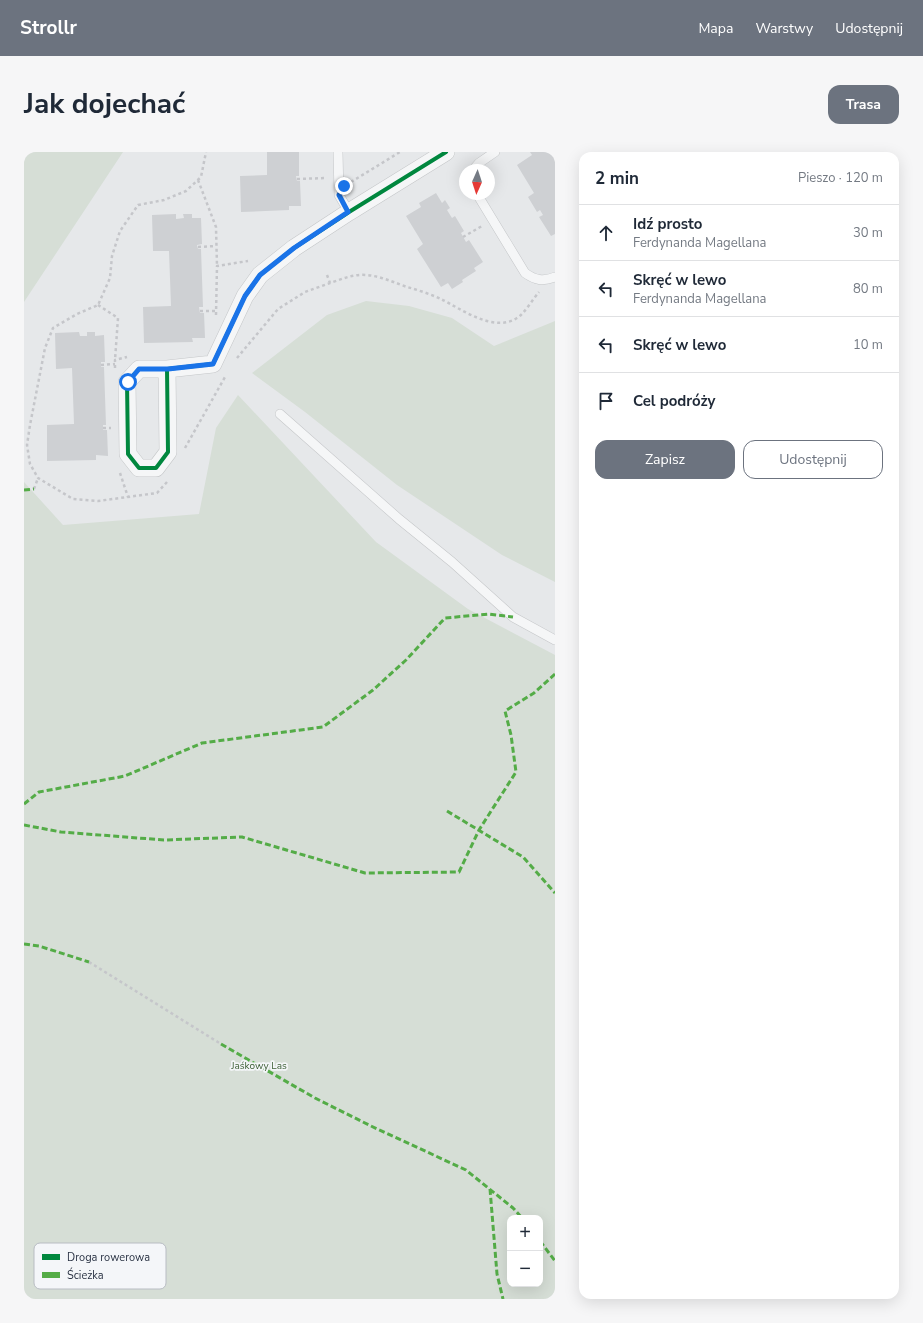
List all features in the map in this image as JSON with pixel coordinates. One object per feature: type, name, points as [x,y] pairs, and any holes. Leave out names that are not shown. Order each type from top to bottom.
[{"type":"street","points":[[168,369],[168,452],[156,468],[139,468],[128,454],[128,382],[139,369],[168,369],[213,364],[245,296],[260,275],[294,248],[348,212],[446,152]]},
{"type":"lane","points":[[338,152],[339,195],[348,212]]},
{"type":"lane","points":[[477,164],[496,152]]},
{"type":"lane","points":[[481,200],[525,273],[542,281],[555,277]]},
{"type":"lane","points":[[280,414],[399,519],[452,562],[513,617],[555,640]]},
{"type":"path","points":[[339,195],[344,186],[400,152]]},
{"type":"path","points":[[296,179],[338,177]]},
{"type":"path","points":[[198,180],[216,226],[216,318]]},
{"type":"path","points":[[463,237],[493,220]]},
{"type":"path","points":[[198,247],[216,246]]},
{"type":"path","points":[[216,266],[254,260]]},
{"type":"path","points":[[327,275],[330,283],[351,276],[367,275],[382,278],[441,299],[479,319],[498,322],[510,321],[518,318],[540,290],[542,281]]},
{"type":"path","points":[[98,305],[118,318],[115,370]]},
{"type":"path","points":[[200,311],[216,311]]},
{"type":"path","points":[[115,360],[133,356]]},
{"type":"path","points":[[101,365],[115,364]]},
{"type":"path","points":[[120,471],[120,477],[128,497]]},
{"type":"path","points":[[34,489],[38,478]]},
{"type":"path","points":[[89,962],[221,1044]]},
{"type":"green space","points":[[24,152],[123,152],[24,302]]},
{"type":"green space","points":[[366,301],[409,306],[452,318],[494,346],[555,321],[555,582],[502,555],[397,485],[305,412],[252,373],[327,315]]},
{"type":"green space","name":"Jaśkowy Las","points":[[238,395],[376,542],[468,609],[555,655],[555,1299],[24,1299],[24,482],[63,525],[199,514],[216,428]]},
{"type":"building","points":[[267,152],[299,152],[299,176],[296,176],[297,181],[300,181],[301,206],[289,206],[289,210],[241,212],[240,176],[267,175]]},
{"type":"building","points":[[530,152],[555,152],[555,234],[551,236],[539,217],[543,215],[540,210],[537,212],[528,197],[534,193],[517,165],[532,155]]},
{"type":"building","points":[[436,193],[442,203],[445,200],[450,208],[447,210],[452,218],[455,216],[464,231],[461,233],[466,242],[469,240],[483,262],[474,268],[476,271],[452,289],[448,283],[441,287],[417,249],[423,244],[406,216],[421,207],[419,203]]},
{"type":"building","points":[[176,214],[176,219],[184,218],[183,214],[192,214],[192,218],[201,218],[202,244],[197,245],[198,249],[201,249],[203,307],[199,307],[200,313],[204,313],[205,338],[192,338],[193,342],[144,343],[143,307],[171,306],[169,251],[153,251],[152,215]]},
{"type":"building","points":[[79,332],[80,336],[87,336],[87,332],[95,332],[95,336],[104,335],[105,362],[101,362],[101,367],[104,367],[106,425],[103,425],[103,430],[107,430],[108,456],[96,455],[96,460],[47,461],[47,425],[74,424],[72,368],[56,369],[55,333]]},
{"type":"marked path","points":[[24,490],[34,489]]},
{"type":"marked path","points":[[24,804],[39,792],[125,776],[202,743],[323,727],[373,690],[406,660],[445,618],[489,614],[513,617]]},
{"type":"marked path","points":[[24,825],[61,832],[164,840],[242,837],[365,873],[459,872],[479,830],[516,772],[511,735],[505,711],[534,693],[555,674]]},
{"type":"marked path","points":[[447,811],[523,857],[555,893]]},
{"type":"marked path","points":[[24,944],[39,946],[89,962]]},
{"type":"marked path","points":[[221,1044],[315,1098],[466,1170],[513,1208],[519,1215]]},
{"type":"marked path","points":[[490,1189],[497,1274],[503,1299]]},
{"type":"marked path","points":[[543,1245],[555,1261]]},
{"type":"cycle path","points":[[167,369],[168,452],[156,468],[139,468],[128,454],[127,382],[139,369],[167,369],[213,364],[245,296],[260,275],[294,248],[446,152]]},
{"type":"route","points":[[128,382],[139,369],[168,369],[213,364],[245,296],[260,275],[294,248],[348,212],[339,195],[344,186]]}]
